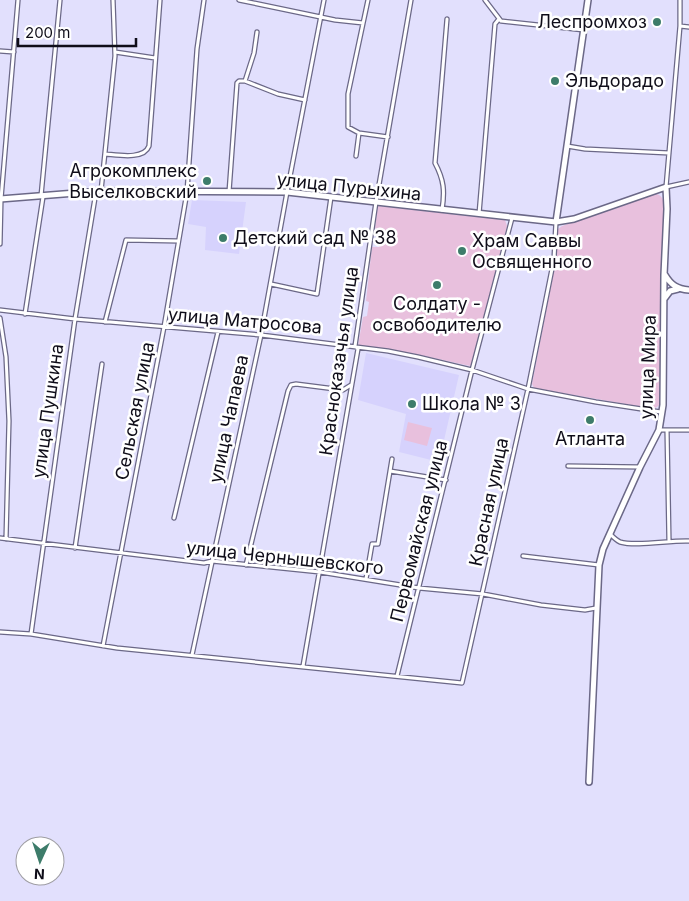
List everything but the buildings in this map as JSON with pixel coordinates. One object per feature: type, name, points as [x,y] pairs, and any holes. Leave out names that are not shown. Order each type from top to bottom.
[{"type":"street","points":[[0,244],[0,199],[18,0]]},
{"type":"street","points":[[25,314],[42,197],[60,0]]},
{"type":"street","name":"улица Пушкина","points":[[31,634],[75,320],[105,154],[115,52],[113,0]]},
{"type":"street","points":[[105,154],[145,154],[148,151],[160,0]]},
{"type":"street","name":"Сельская улица","points":[[103,646],[164,328],[187,192],[197,49],[204,0]]},
{"type":"street","points":[[239,0],[321,18],[363,23]]},
{"type":"street","name":"улица Чапаева","points":[[192,655],[261,336],[324,0]]},
{"type":"street","points":[[368,0],[348,94],[348,127],[359,133],[388,137]]},
{"type":"street","name":"Красноказачья улица","points":[[302,666],[358,350],[355,346],[376,202],[411,0]]},
{"type":"street","points":[[485,0],[501,21],[584,30]]},
{"type":"street","name":"Красная улица","points":[[396,676],[416,680],[462,683],[528,389],[554,259],[556,222],[588,0]]},
{"type":"street","name":"улица Мира","points":[[589,782],[598,565],[610,534],[659,430],[663,405],[666,187],[680,26],[680,0]]},
{"type":"street","points":[[442,210],[445,193],[435,163],[447,19]]},
{"type":"street","points":[[479,215],[495,24],[499,19]]},
{"type":"street","points":[[680,26],[689,27]]},
{"type":"street","points":[[245,81],[254,53],[258,32]]},
{"type":"street","points":[[0,51],[14,52]]},
{"type":"street","points":[[115,52],[155,58]]},
{"type":"street","points":[[229,192],[237,83],[245,81],[278,94],[305,100]]},
{"type":"street","points":[[356,156],[359,133]]},
{"type":"street","points":[[567,146],[584,149],[669,153]]},
{"type":"street","name":"улица Пурыхина","points":[[0,199],[99,192],[287,192],[479,215],[556,222],[574,219],[666,187],[689,182]]},
{"type":"street","points":[[271,284],[316,294],[331,197]]},
{"type":"street","name":"Первомайская улица","points":[[396,676],[512,218]]},
{"type":"street","points":[[105,322],[126,240],[178,241]]},
{"type":"street","points":[[664,275],[678,289]]},
{"type":"street","points":[[664,299],[670,292],[678,289],[689,290]]},
{"type":"street","name":"улица Матросова","points":[[0,310],[75,320],[355,346],[418,356],[472,370],[528,389],[661,412]]},
{"type":"street","points":[[0,318],[6,357],[9,421],[6,539]]},
{"type":"street","points":[[174,518],[218,332]]},
{"type":"street","points":[[75,548],[102,364]]},
{"type":"street","points":[[246,565],[291,385],[343,390],[352,384]]},
{"type":"street","points":[[659,430],[689,430]]},
{"type":"street","name":"улица Мира","points":[[668,430],[669,541]]},
{"type":"street","points":[[366,579],[372,544],[378,544],[392,459]]},
{"type":"street","points":[[568,466],[640,468]]},
{"type":"street","points":[[390,471],[446,480]]},
{"type":"street","points":[[610,534],[617,541],[622,542],[689,541]]},
{"type":"street","name":"улица Чернышевского","points":[[0,538],[204,563],[212,561],[320,572],[419,588],[483,594],[550,606],[585,610],[596,608]]},
{"type":"street","points":[[524,556],[598,565]]},
{"type":"street","points":[[0,632],[31,634],[103,646],[226,660],[396,676]]},
{"type":"shaded area","points":[[652,194],[661,196],[664,205],[661,404],[654,409],[534,388],[532,384],[556,259],[558,229]]},
{"type":"shaded area","name":"Детский сад № 38","points":[[192,200],[246,202],[239,254],[205,250],[206,227],[188,224]]},
{"type":"shaded area","points":[[378,206],[505,220],[507,226],[470,366],[411,353],[358,346],[363,317],[367,316],[369,302],[366,301],[372,247],[379,247],[381,231],[375,228]]},
{"type":"shaded area","name":"Школа № 3","points":[[366,353],[459,375],[439,462],[399,452],[406,414],[358,400]]},
{"type":"shaded area","points":[[408,422],[432,428],[427,446],[404,440]]},
{"type":"place","name":"Леспромхоз","points":[[657,22]]},
{"type":"place","name":"Эльдорадо","points":[[555,81]]},
{"type":"place","name":"Агрокомплекс Выселковский","points":[[207,181]]},
{"type":"place","name":"Детский сад № 38","points":[[223,238]]},
{"type":"place","name":"Храм Саввы Освященного","points":[[462,251]]},
{"type":"place","name":"Солдату - освободителю","points":[[437,285]]},
{"type":"place","name":"Школа № 3","points":[[412,404]]},
{"type":"place","name":"Атланта","points":[[590,420]]}]
